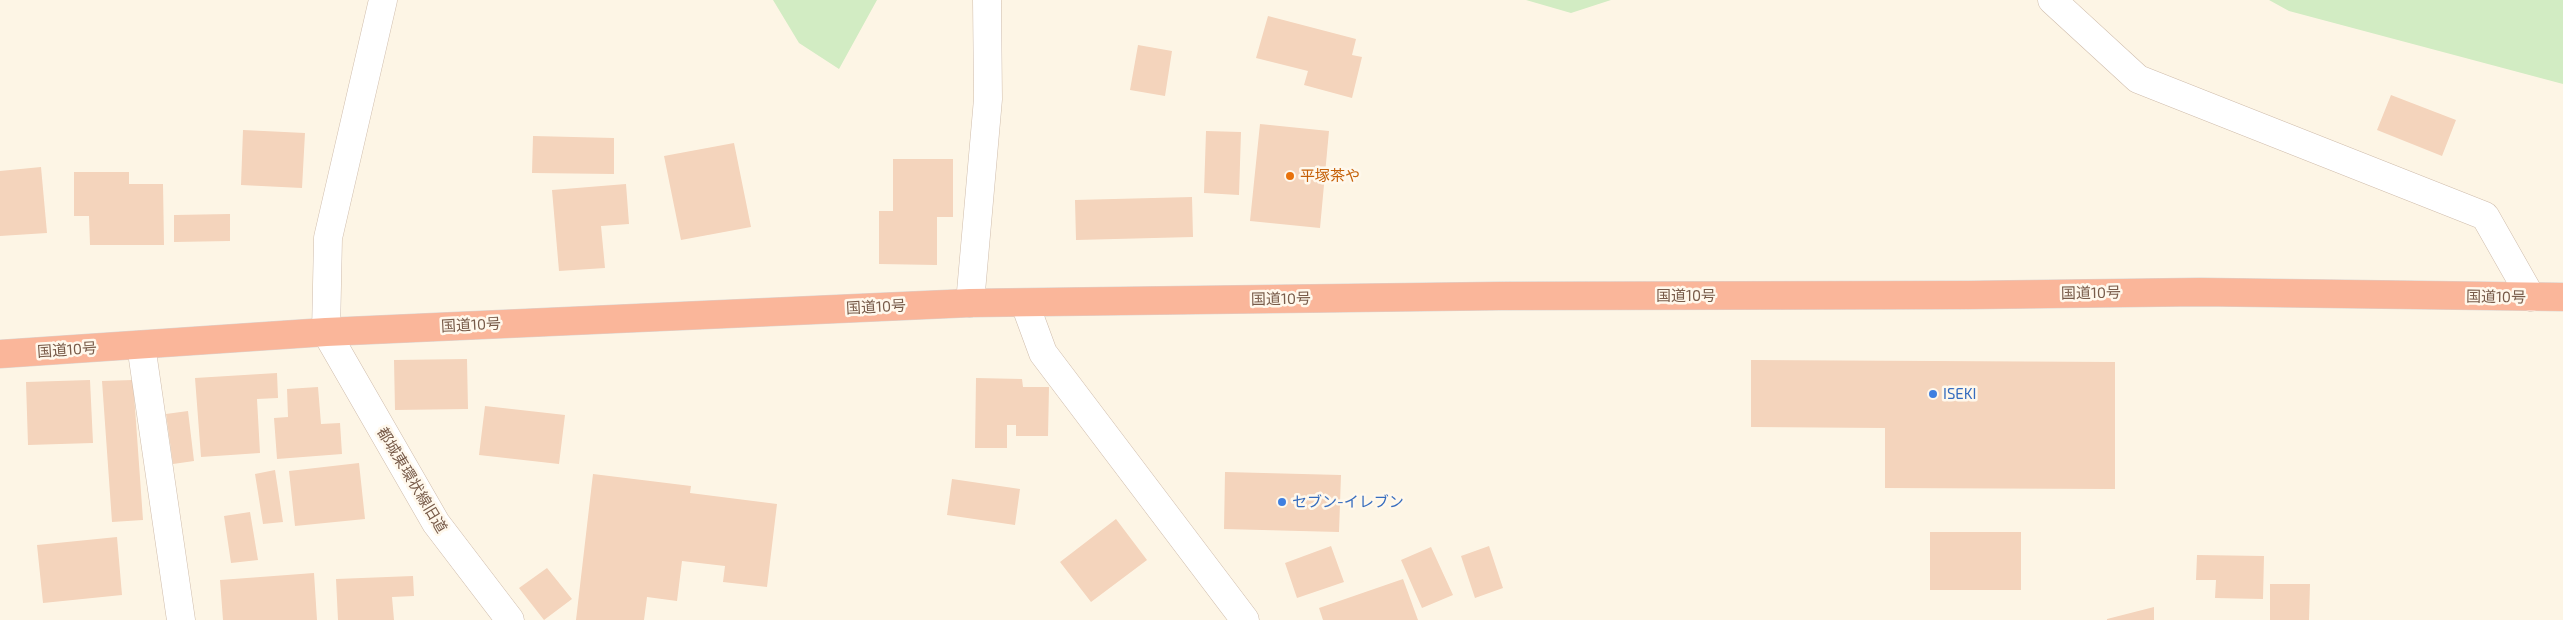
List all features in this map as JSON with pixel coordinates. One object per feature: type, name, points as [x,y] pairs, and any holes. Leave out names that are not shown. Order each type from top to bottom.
[{"type":"highway","name":"国道10号","points":[[0,354],[326,332],[970,303],[1025,304],[1499,296],[1971,295],[2200,292],[2563,297]]},
{"type":"street","points":[[326,332],[328,238],[383,0]]},
{"type":"street","points":[[970,303],[988,99],[987,0]]},
{"type":"street","points":[[2052,0],[2138,79],[2485,216],[2531,297]]},
{"type":"street","points":[[1025,304],[1043,353],[1245,620]]},
{"type":"street","name":"都城東環状線旧道","points":[[326,332],[436,523],[510,620]]},
{"type":"street","points":[[141,345],[181,620]]},
{"type":"green space","points":[[773,0],[877,0],[839,69],[799,43]]},
{"type":"green space","points":[[1526,0],[1611,0],[1571,13]]},
{"type":"green space","points":[[2269,0],[2563,0],[2563,84],[2289,11]]},
{"type":"building","points":[[1268,16],[1356,39],[1352,55],[1362,57],[1352,98],[1304,85],[1308,71],[1256,58]]},
{"type":"building","points":[[1138,45],[1172,51],[1165,96],[1130,90]]},
{"type":"building","points":[[2391,95],[2456,120],[2442,156],[2377,130]]},
{"type":"building","name":"平塚茶や","points":[[1260,124],[1329,131],[1320,228],[1250,221]]},
{"type":"building","points":[[243,130],[305,133],[302,188],[241,185]]},
{"type":"building","points":[[1206,131],[1241,132],[1239,195],[1204,193]]},
{"type":"building","points":[[533,136],[614,138],[614,174],[532,173]]},
{"type":"building","points":[[734,143],[751,227],[681,240],[664,156]]},
{"type":"building","points":[[893,159],[953,159],[953,217],[937,217],[937,265],[879,264],[879,211],[893,211]]},
{"type":"building","points":[[41,167],[47,233],[0,236],[0,171]]},
{"type":"building","points":[[74,172],[129,172],[129,184],[163,184],[164,245],[90,245],[89,216],[74,216]]},
{"type":"building","points":[[626,184],[629,224],[601,226],[605,268],[559,271],[552,190]]},
{"type":"building","points":[[1192,197],[1193,237],[1076,240],[1075,200]]},
{"type":"building","points":[[230,214],[230,241],[174,242],[174,215]]},
{"type":"building","points":[[467,359],[468,409],[395,410],[394,360]]},
{"type":"building","name":"ISEKI","points":[[1751,360],[2115,362],[2115,489],[1885,488],[1885,428],[1751,427]]},
{"type":"building","points":[[277,373],[278,398],[257,399],[260,453],[201,457],[195,378]]},
{"type":"building","points":[[976,378],[1022,379],[1023,387],[1049,387],[1048,436],[1016,436],[1016,425],[1007,425],[1007,448],[975,448]]},
{"type":"building","points":[[90,380],[93,443],[28,445],[26,382]]},
{"type":"building","points":[[133,380],[143,520],[112,522],[102,381]]},
{"type":"building","points":[[318,387],[321,424],[340,423],[342,454],[277,459],[274,418],[288,417],[287,389]]},
{"type":"building","points":[[485,406],[565,415],[559,464],[479,455]]},
{"type":"building","points":[[188,411],[194,461],[173,464],[166,414]]},
{"type":"building","points":[[359,463],[365,519],[295,526],[289,471]]},
{"type":"building","points":[[275,470],[283,522],[263,524],[255,474]]},
{"type":"building","name":"セブン-イレブン","points":[[1225,472],[1341,475],[1339,532],[1224,529]]},
{"type":"building","points":[[593,474],[691,486],[690,493],[777,504],[767,587],[723,582],[725,566],[682,561],[677,601],[647,597],[644,620],[576,620]]},
{"type":"building","points":[[952,479],[1020,489],[1015,525],[947,515]]},
{"type":"building","points":[[250,512],[258,560],[231,563],[224,516]]},
{"type":"building","points":[[1116,519],[1147,560],[1091,602],[1060,562]]},
{"type":"building","points":[[1930,532],[2021,532],[2021,590],[1930,590]]},
{"type":"building","points":[[117,537],[122,595],[43,603],[37,545]]},
{"type":"building","points":[[1331,546],[1344,582],[1297,598],[1285,563]]},
{"type":"building","points":[[1489,546],[1503,588],[1475,598],[1461,556]]},
{"type":"building","points":[[1431,547],[1453,595],[1422,608],[1401,560]]},
{"type":"building","points":[[2197,555],[2264,556],[2263,599],[2215,598],[2216,580],[2196,580]]},
{"type":"building","points":[[547,568],[572,599],[544,620],[519,588]]},
{"type":"building","points":[[314,573],[317,620],[223,620],[220,580]]},
{"type":"building","points":[[413,576],[414,596],[392,597],[394,620],[338,620],[336,579]]},
{"type":"building","points":[[1403,579],[1418,620],[1323,620],[1319,608]]},
{"type":"building","points":[[2270,584],[2310,584],[2309,620],[2270,620]]},
{"type":"building","points":[[2154,607],[2154,620],[2107,620],[2107,619]]},
{"type":"place","name":"平塚茶や","points":[[1290,176]]},
{"type":"place","name":"ISEKI","points":[[1933,394]]},
{"type":"place","name":"セブン-イレブン","points":[[1282,502]]}]
